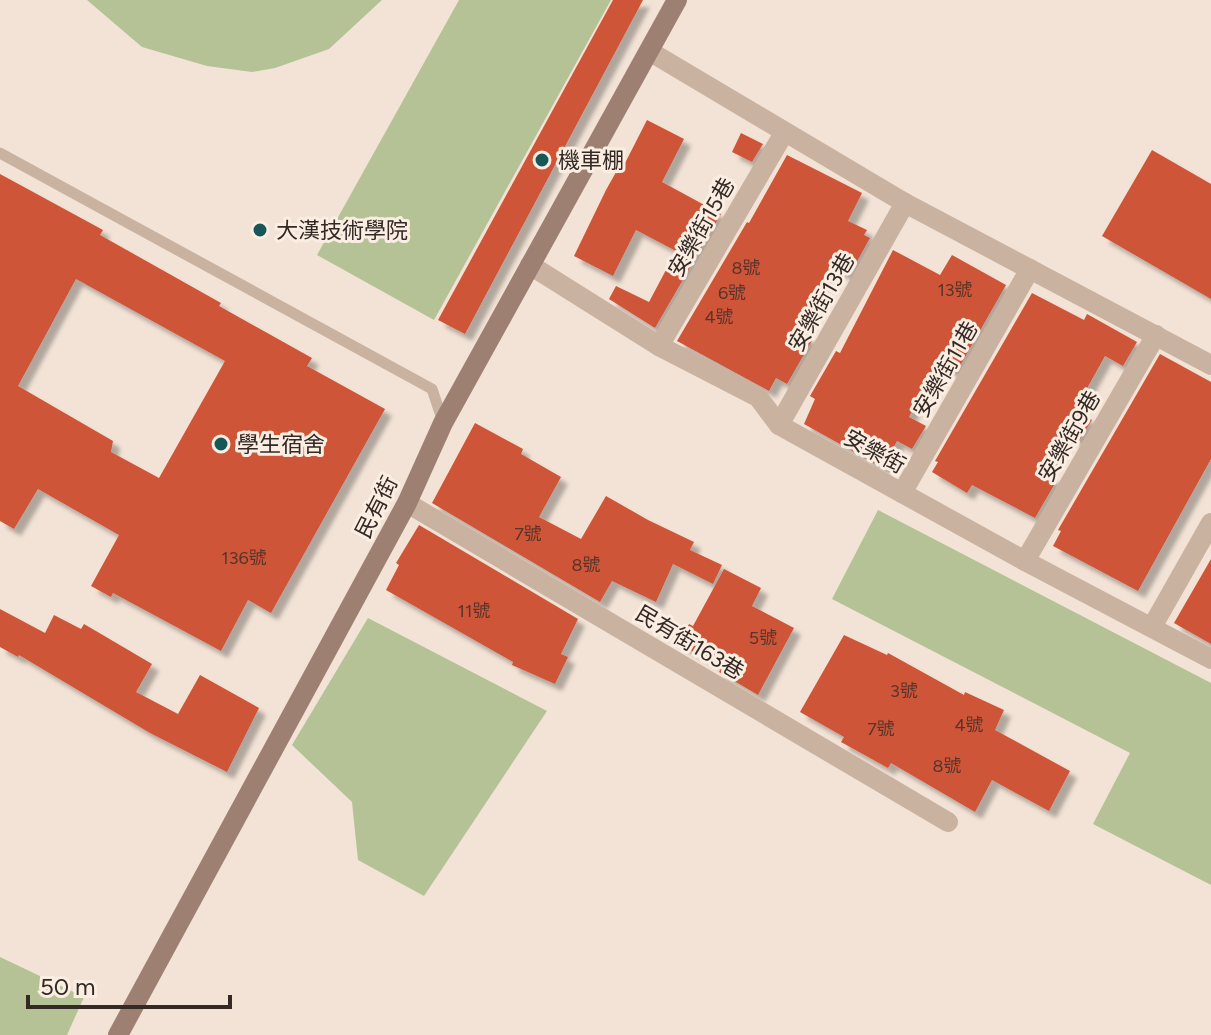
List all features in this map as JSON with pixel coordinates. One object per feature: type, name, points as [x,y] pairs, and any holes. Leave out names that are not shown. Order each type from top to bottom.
[{"type":"street","name":"民有街","points":[[118,1035],[407,503],[443,423],[677,0]]},
{"type":"street","points":[[649,51],[905,203],[1211,365]]},
{"type":"street","name":"安樂街15巷","points":[[659,346],[784,133]]},
{"type":"street","name":"安樂街13巷","points":[[779,425],[905,203]]},
{"type":"street","name":"安樂街","points":[[530,265],[659,346],[758,397],[779,425],[1025,561],[1211,659]]},
{"type":"street","name":"安樂街11巷","points":[[902,493],[1030,269]]},
{"type":"street","name":"安樂街9巷","points":[[1025,561],[1156,335]]},
{"type":"street","name":"民有街163巷","points":[[407,503],[948,822]]},
{"type":"street","points":[[1152,627],[1211,523]]},
{"type":"lane","points":[[0,153],[432,389],[443,423]]},
{"type":"green space","points":[[87,0],[382,0],[329,49],[275,68],[252,72],[207,66],[142,47]]},
{"type":"green space","points":[[459,0],[611,0],[434,320],[317,255]]},
{"type":"green space","points":[[878,510],[1211,683],[1211,885],[1093,824],[1130,753],[832,599]]},
{"type":"green space","points":[[368,618],[547,711],[424,896],[358,860],[352,802],[292,745]]},
{"type":"green space","points":[[0,957],[84,997],[67,1035],[0,1035]]},
{"type":"building","name":"機車棚","points":[[613,0],[643,0],[465,334],[438,320]]},
{"type":"building","points":[[647,120],[684,139],[662,182],[721,214],[655,328],[609,299],[616,286],[649,302],[676,251],[636,230],[613,276],[574,256],[606,190],[620,165],[623,167]]},
{"type":"building","points":[[741,133],[763,144],[752,162],[732,152]]},
{"type":"building","points":[[1152,150],[1211,184],[1211,299],[1102,236]]},
{"type":"building","points":[[787,155],[862,193],[848,221],[867,230],[864,235],[870,238],[849,276],[830,266],[797,331],[813,339],[787,384],[776,378],[769,391],[677,341]]},
{"type":"building","points":[[0,174],[103,230],[100,235],[312,358],[307,366],[385,409],[271,613],[248,600],[221,651],[113,593],[111,597],[91,586],[119,535],[38,489],[14,529],[0,521]],"holes":[[[76,279],[225,361],[159,478],[111,452],[113,441],[18,386]]]},
{"type":"building","points":[[893,250],[940,275],[952,255],[1006,285],[956,373],[938,364],[934,367],[909,417],[926,426],[912,449],[897,441],[883,468],[804,424],[815,399],[810,396],[836,351],[840,353]]},
{"type":"building","points":[[1032,293],[1084,320],[1087,314],[1137,342],[1123,366],[1105,356],[1075,410],[1092,420],[1079,441],[1064,433],[1043,473],[1057,480],[1035,518],[972,485],[967,493],[932,472],[938,462],[935,461]]},
{"type":"building","points":[[1160,354],[1211,382],[1211,459],[1138,591],[1053,546],[1061,531],[1058,530]]},
{"type":"building","points":[[475,423],[523,449],[521,454],[561,477],[539,517],[581,539],[606,496],[694,542],[690,550],[722,565],[713,584],[673,564],[656,602],[612,581],[600,602],[432,503]]},
{"type":"building","points":[[419,525],[578,619],[561,654],[568,657],[555,684],[512,665],[513,662],[386,590],[399,565],[396,563]]},
{"type":"building","points":[[1211,559],[1211,644],[1174,623]]},
{"type":"building","points":[[724,569],[761,588],[752,606],[794,628],[758,695],[719,672],[722,667],[679,644],[689,624],[693,626]]},
{"type":"building","points":[[0,609],[45,633],[54,615],[81,629],[84,624],[152,664],[136,692],[178,714],[200,675],[259,708],[227,772],[150,733],[19,655],[0,647]]},
{"type":"building","points":[[844,635],[888,653],[964,695],[965,692],[1004,710],[995,730],[1070,771],[1049,811],[992,780],[975,812],[891,763],[888,768],[841,742],[844,737],[800,712]]},
{"type":"place","name":"機車棚","points":[[542,160]]},
{"type":"place","name":"大漢技術學院","points":[[260,230]]},
{"type":"place","name":"學生宿舍","points":[[221,444]]}]
